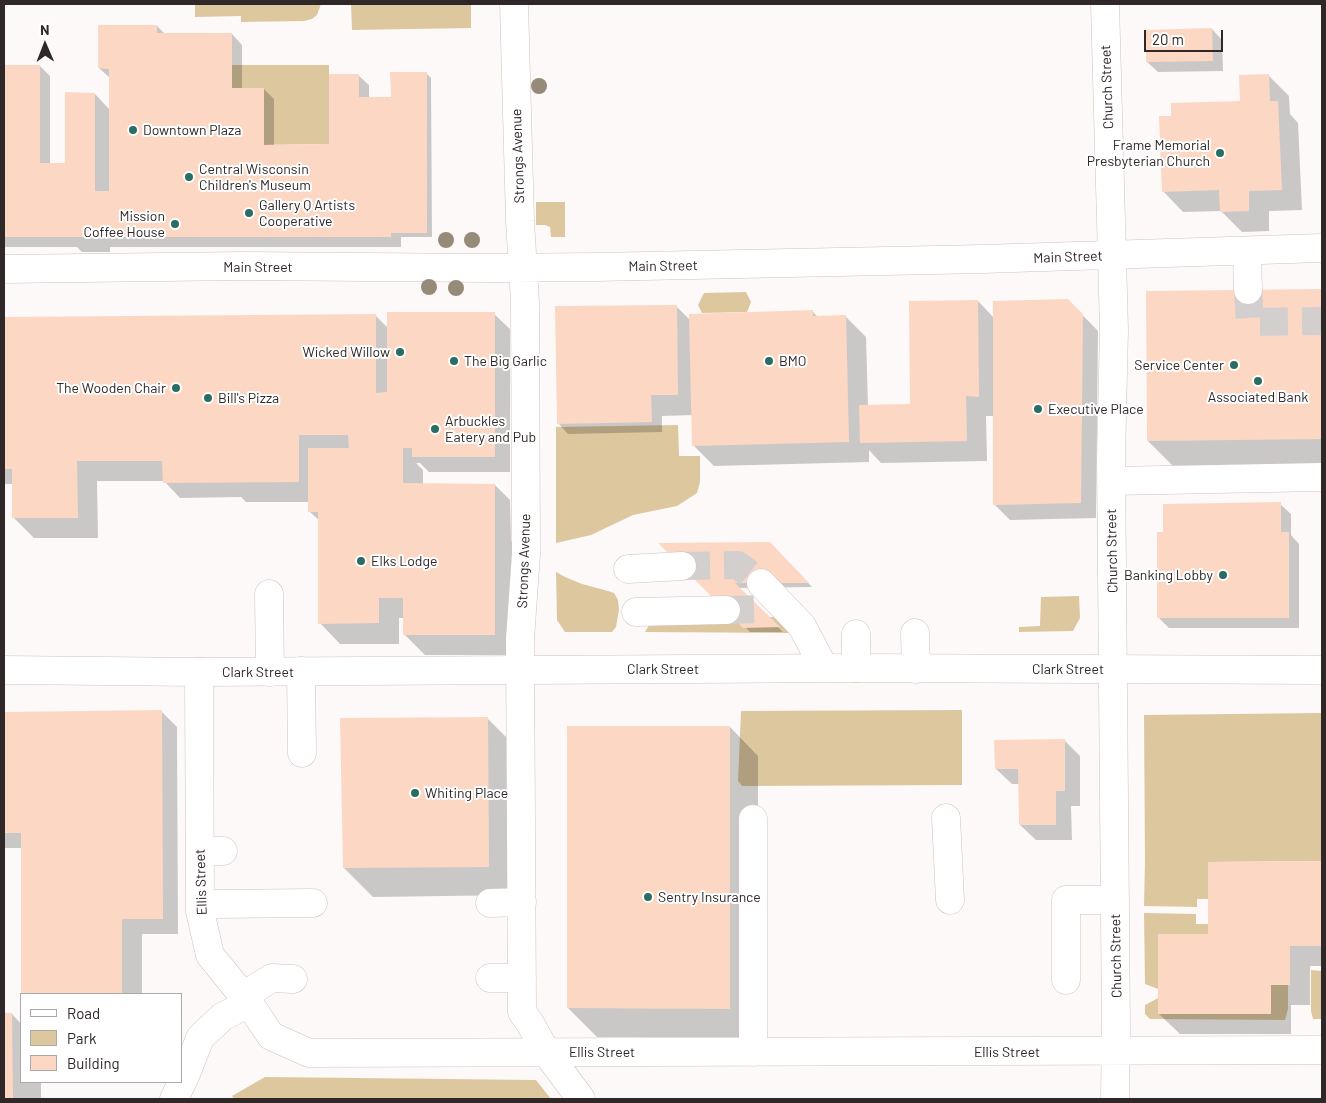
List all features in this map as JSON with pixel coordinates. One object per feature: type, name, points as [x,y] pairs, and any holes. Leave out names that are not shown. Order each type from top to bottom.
[{"type":"street","name":"Strongs Avenue","points":[[514,4],[520,221],[525,302],[526,554],[520,639],[522,1012],[546,1052],[581,1099]]},
{"type":"street","name":"Church Street","points":[[1105,4],[1114,330],[1111,481],[1114,669],[1115,1099]]},
{"type":"street","name":"Main Street","points":[[4,269],[234,266],[523,268],[873,262],[1322,248]]},
{"type":"street","points":[[1247,251],[1248,290]]},
{"type":"street","points":[[1111,481],[1322,477]]},
{"type":"street","points":[[703,588],[638,590],[703,588]]},
{"type":"street","points":[[268,594],[270,672]]},
{"type":"street","points":[[766,599],[802,626],[824,668]]},
{"type":"street","points":[[915,633],[916,669]]},
{"type":"street","points":[[856,634],[856,668]]},
{"type":"street","name":"Clark Street","points":[[4,670],[270,672],[856,668],[1322,670]]},
{"type":"street","points":[[301,671],[302,753]]},
{"type":"street","name":"Ellis Street","points":[[199,672],[212,851],[200,911],[210,955],[246,1000],[271,1036],[309,1053],[1322,1050]]},
{"type":"street","points":[[753,818],[753,1052]]},
{"type":"street","points":[[946,818],[950,900]]},
{"type":"street","points":[[1066,980],[1066,900],[1115,900]]},
{"type":"street","points":[[490,903],[522,902]]},
{"type":"street","points":[[200,911],[214,904],[314,903]]},
{"type":"street","points":[[182,1082],[200,1038],[222,1017],[272,978],[292,979]]},
{"type":"street","points":[[490,978],[522,978]]},
{"type":"street","points":[[174,1099],[182,1083]]},
{"type":"green space","points":[[195,4],[321,4],[317,15],[312,19],[304,21],[241,22],[241,16],[195,17]]},
{"type":"green space","points":[[351,4],[471,4],[471,28],[352,30]]},
{"type":"green space","points":[[232,65],[329,65],[329,144],[264,145],[264,88],[232,88]]},
{"type":"green space","points":[[536,202],[565,202],[565,237],[551,237],[550,227],[536,225]]},
{"type":"green space","points":[[746,292],[751,302],[747,312],[702,313],[698,305],[704,293]]},
{"type":"green space","points":[[678,425],[679,456],[700,456],[700,482],[697,493],[677,506],[633,515],[591,535],[556,543],[556,427]]},
{"type":"green space","points":[[556,572],[582,584],[614,593],[618,600],[619,610],[616,627],[612,632],[565,632],[557,620]]},
{"type":"green space","points":[[1079,596],[1080,618],[1073,631],[1019,632],[1019,627],[1040,626],[1041,597]]},
{"type":"green space","points":[[777,617],[791,633],[645,632],[649,625],[667,618]]},
{"type":"green space","points":[[962,710],[962,785],[742,786],[738,781],[741,711]]},
{"type":"green space","points":[[1322,713],[1322,861],[1209,862],[1208,899],[1197,899],[1197,907],[1144,906],[1144,715]]},
{"type":"green space","points":[[1144,913],[1196,914],[1196,924],[1209,924],[1208,934],[1158,934],[1158,989],[1145,984]]},
{"type":"green space","points":[[1311,970],[1322,971],[1322,1019],[1313,1019],[1311,1011]]},
{"type":"green space","points":[[1271,985],[1288,985],[1288,1009],[1285,1020],[1150,1019],[1145,1014],[1145,1005],[1158,998],[1158,1014],[1271,1014]]},
{"type":"green space","points":[[265,1077],[536,1080],[551,1099],[234,1099],[232,1096]]},
{"type":"building","points":[[98,25],[157,25],[157,33],[232,33],[232,88],[264,88],[264,145],[329,144],[329,74],[359,74],[359,97],[391,97],[390,72],[427,72],[427,233],[391,233],[391,237],[4,237],[4,65],[40,65],[40,163],[65,163],[65,92],[95,93],[95,191],[109,191],[109,69],[98,68]]},
{"type":"building","points":[[1212,28],[1213,61],[1146,62],[1146,30]]},
{"type":"building","name":"Frame Memorial Presbyterian Church","points":[[1269,74],[1270,101],[1278,101],[1282,190],[1249,191],[1249,211],[1220,212],[1219,190],[1162,192],[1159,116],[1171,116],[1171,103],[1240,101],[1239,75]]},
{"type":"building","name":"Service Center","points":[[1322,289],[1322,439],[1147,441],[1146,291]]},
{"type":"building","name":"Executive Place","points":[[1068,299],[1083,314],[1081,503],[993,505],[993,301]]},
{"type":"building","points":[[978,300],[979,397],[966,396],[967,441],[860,443],[859,405],[910,404],[909,301]]},
{"type":"building","points":[[677,305],[678,395],[651,395],[652,422],[557,424],[555,306]]},
{"type":"building","points":[[813,310],[813,316],[846,315],[849,442],[692,446],[689,314]]},
{"type":"building","points":[[387,312],[495,312],[495,457],[412,457],[412,448],[403,448],[403,483],[495,484],[495,635],[403,635],[403,598],[379,598],[379,623],[318,624],[318,512],[308,512],[308,448],[349,448],[348,435],[299,435],[299,482],[163,483],[162,461],[77,461],[78,518],[12,518],[12,469],[4,469],[4,317],[376,314],[376,393],[387,392]]},
{"type":"building","name":"Banking Lobby","points":[[1281,502],[1281,532],[1289,532],[1289,618],[1157,618],[1157,532],[1163,532],[1163,504]]},
{"type":"building","points":[[770,542],[809,583],[735,583],[780,627],[743,628],[658,543]]},
{"type":"building","points":[[162,710],[163,919],[122,919],[122,993],[21,993],[21,833],[4,833],[4,712]]},
{"type":"building","name":"Whiting Place","points":[[488,717],[489,867],[343,868],[340,718]]},
{"type":"building","name":"Sentry Insurance","points":[[567,726],[730,726],[730,1009],[567,1008]]},
{"type":"building","points":[[1065,739],[1065,791],[1056,791],[1056,825],[1019,825],[1018,769],[995,769],[994,740]]},
{"type":"building","points":[[1322,861],[1322,946],[1290,946],[1290,985],[1271,985],[1271,1014],[1158,1014],[1158,934],[1208,934],[1208,862]]},
{"type":"building","points":[[4,1013],[12,1013],[13,1099],[4,1099]]},
{"type":"tunnel","points":[[1248,290],[1250,322],[1322,321]]},
{"type":"tunnel","points":[[682,566],[738,565],[761,583]]},
{"type":"tunnel","points":[[726,610],[762,609]]},
{"type":"place","name":"Downtown Plaza","points":[[133,130]]},
{"type":"place","name":"Frame Memorial Presbyterian Church","points":[[1220,153]]},
{"type":"place","name":"Central Wisconsin Children's Museum","points":[[189,177]]},
{"type":"place","name":"Gallery Q Artists Cooperative","points":[[249,213]]},
{"type":"place","name":"Mission Coffee House","points":[[175,224]]},
{"type":"place","name":"Wicked Willow","points":[[400,352]]},
{"type":"place","name":"The Big Garlic","points":[[454,361]]},
{"type":"place","name":"BMO","points":[[769,361]]},
{"type":"place","name":"Service Center","points":[[1234,365]]},
{"type":"place","name":"Associated Bank","points":[[1258,381]]},
{"type":"place","name":"The Wooden Chair","points":[[176,388]]},
{"type":"place","name":"Bill's Pizza","points":[[208,398]]},
{"type":"place","name":"Executive Place","points":[[1038,409]]},
{"type":"place","name":"Arbuckles Eatery and Pub","points":[[435,429]]},
{"type":"place","name":"Elks Lodge","points":[[361,561]]},
{"type":"place","name":"Banking Lobby","points":[[1223,575]]},
{"type":"place","name":"Whiting Place","points":[[415,793]]},
{"type":"place","name":"Sentry Insurance","points":[[648,897]]}]
